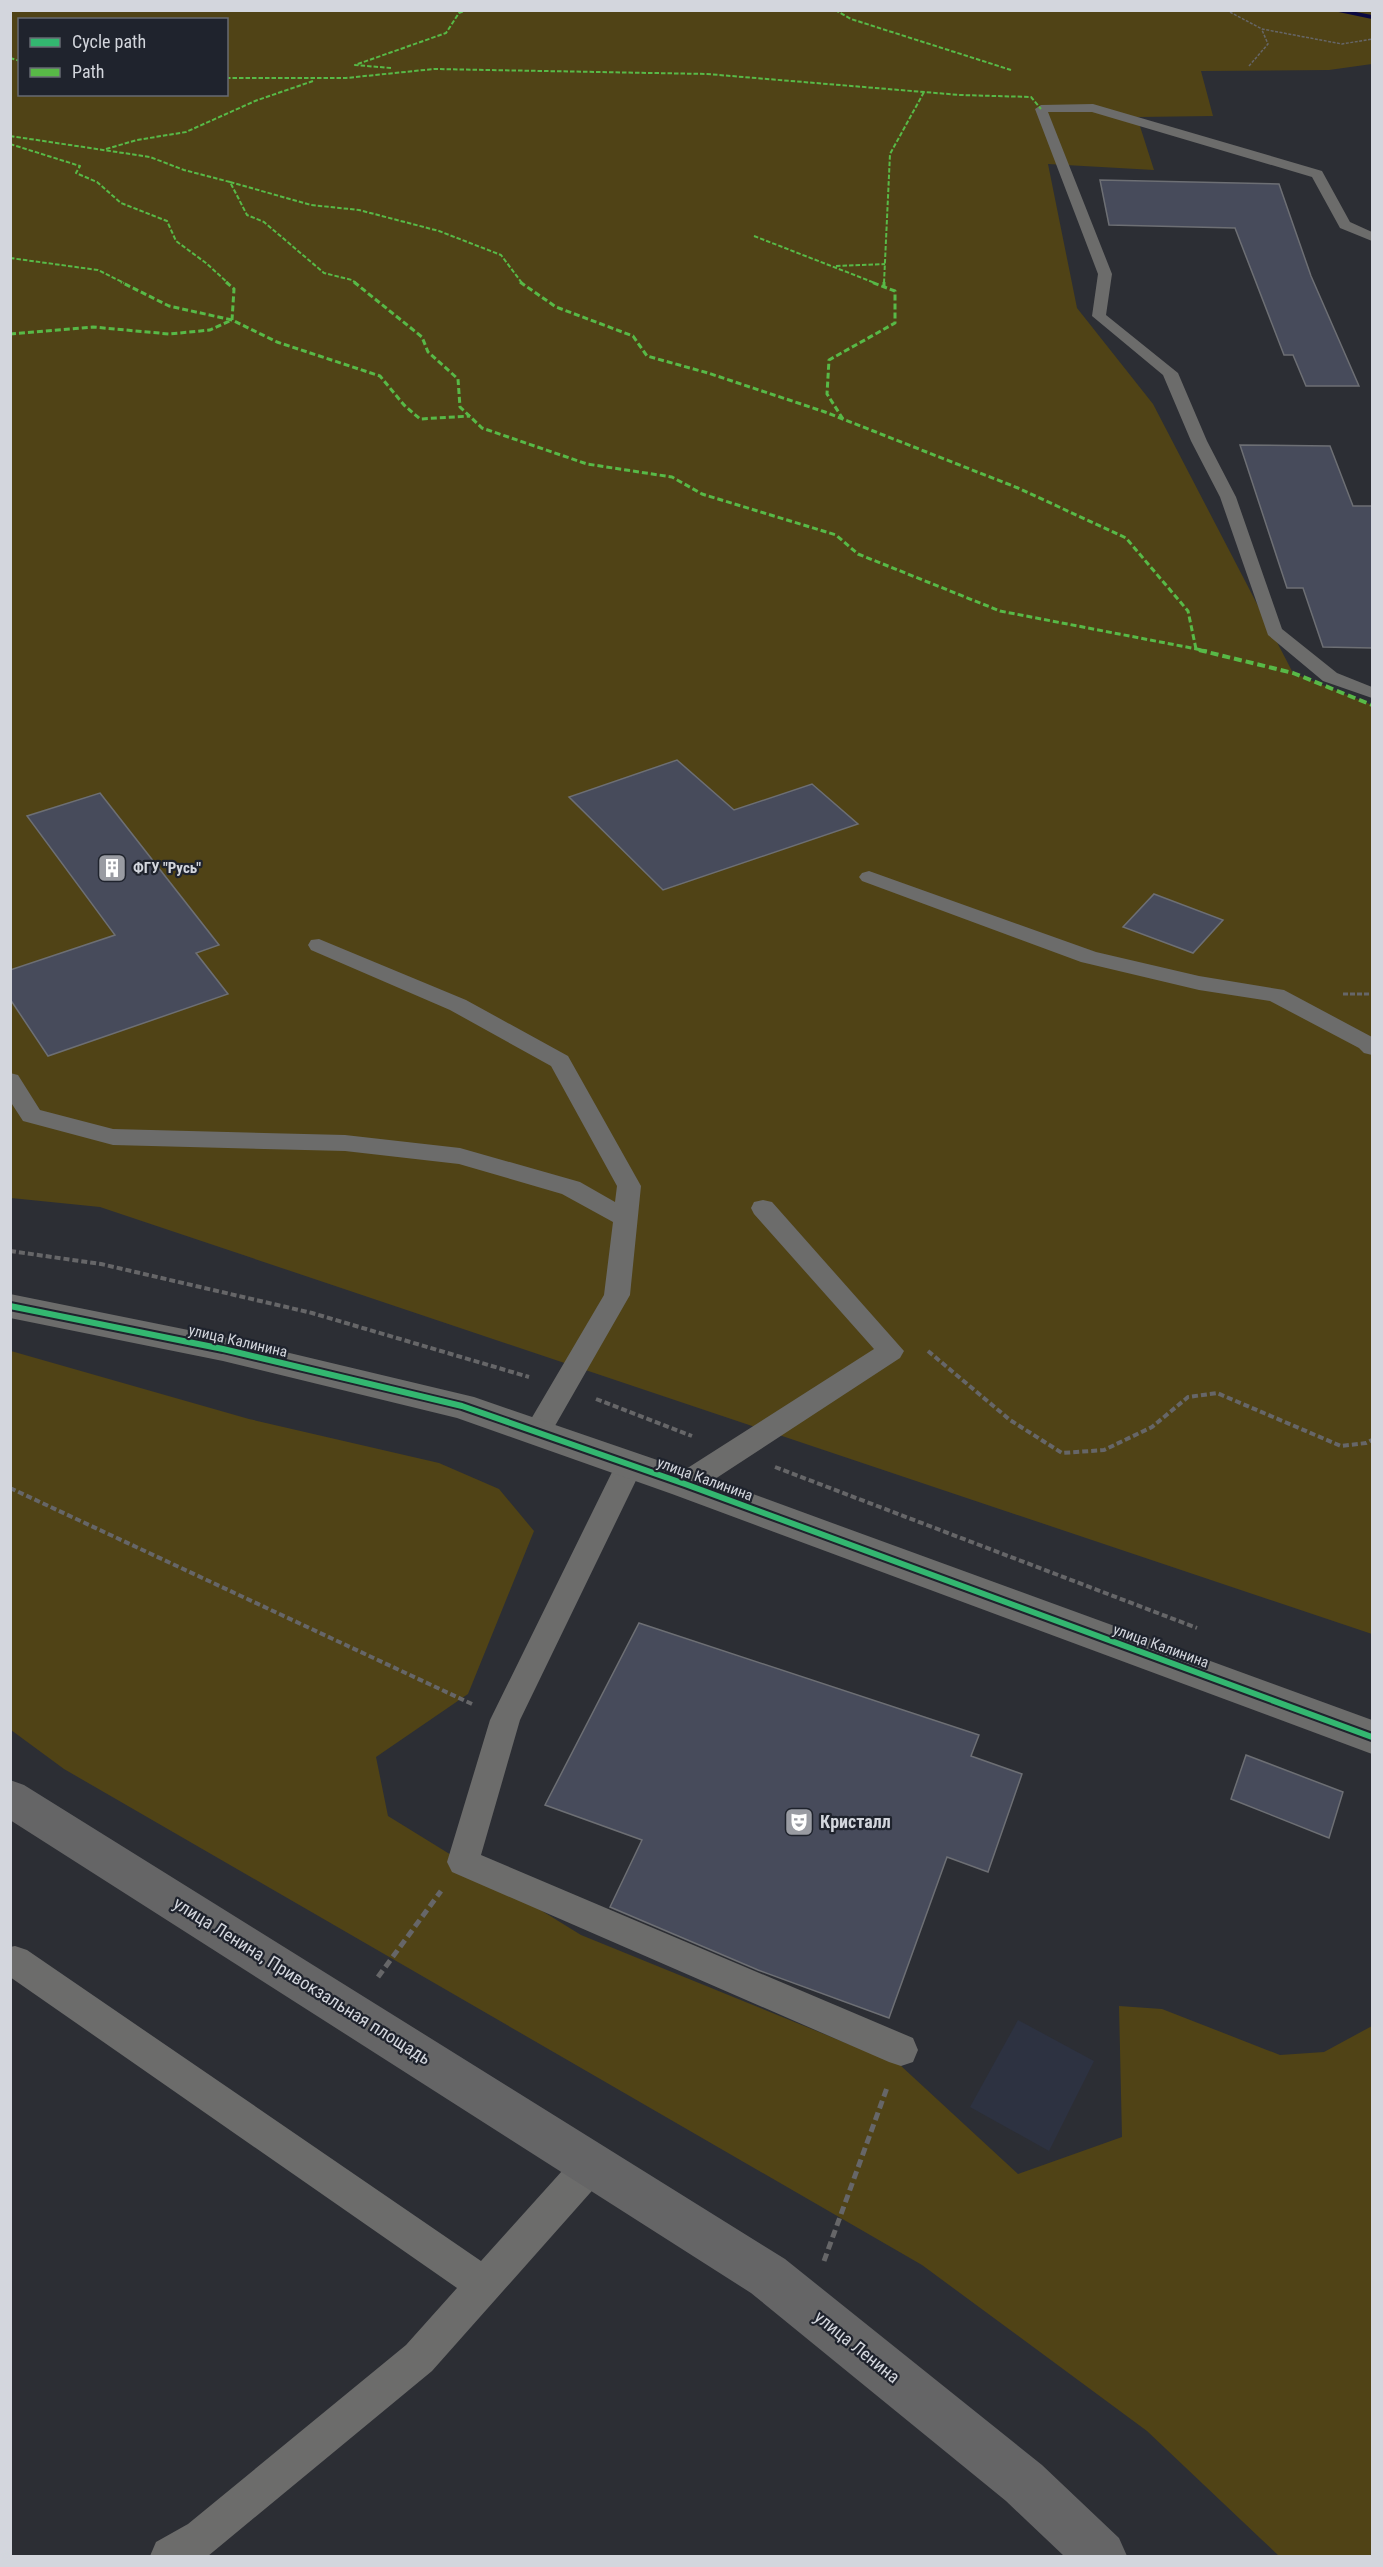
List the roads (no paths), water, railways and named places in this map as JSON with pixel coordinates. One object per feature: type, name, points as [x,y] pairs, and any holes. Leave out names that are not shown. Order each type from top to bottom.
[{"type":"main road","name":"улица Ленина, Привокзальная площадь","points":[[10,1798],[593,2163]]},
{"type":"main road","name":"улица Ленина","points":[[593,2163],[768,2276],[1024,2482],[1101,2556]]},
{"type":"street","name":"улица Калинина","points":[[10,1306],[246,1354],[462,1406],[685,1484],[1372,1737]]},
{"type":"lane","points":[[1372,237],[1345,225],[1317,174],[1093,108],[1041,109],[1105,274],[1099,316],[1170,373],[1199,441],[1228,497],[1274,631],[1330,677],[1372,693]]},
{"type":"lane","points":[[869,877],[1089,957],[1199,983],[1276,995],[1367,1043],[1372,1048]]},
{"type":"lane","points":[[319,945],[458,1005],[560,1061],[629,1186],[617,1295],[538,1431]]},
{"type":"lane","points":[[10,1080],[32,1116],[113,1137],[345,1143],[460,1156],[571,1188],[626,1219]]},
{"type":"lane","points":[[685,1484],[891,1352],[763,1208]]},
{"type":"lane","points":[[630,1464],[505,1720],[463,1862],[901,2050]]},
{"type":"lane","points":[[15,1961],[485,2285]]},
{"type":"lane","points":[[170,2556],[202,2538],[420,2358],[593,2163]]},
{"type":"waterway","points":[[1332,10],[1372,17]]},
{"type":"place","name":"ФГУ \"Русь\"","points":[[112,868]]},
{"type":"place","name":"Кристалл","points":[[799,1822]]}]
